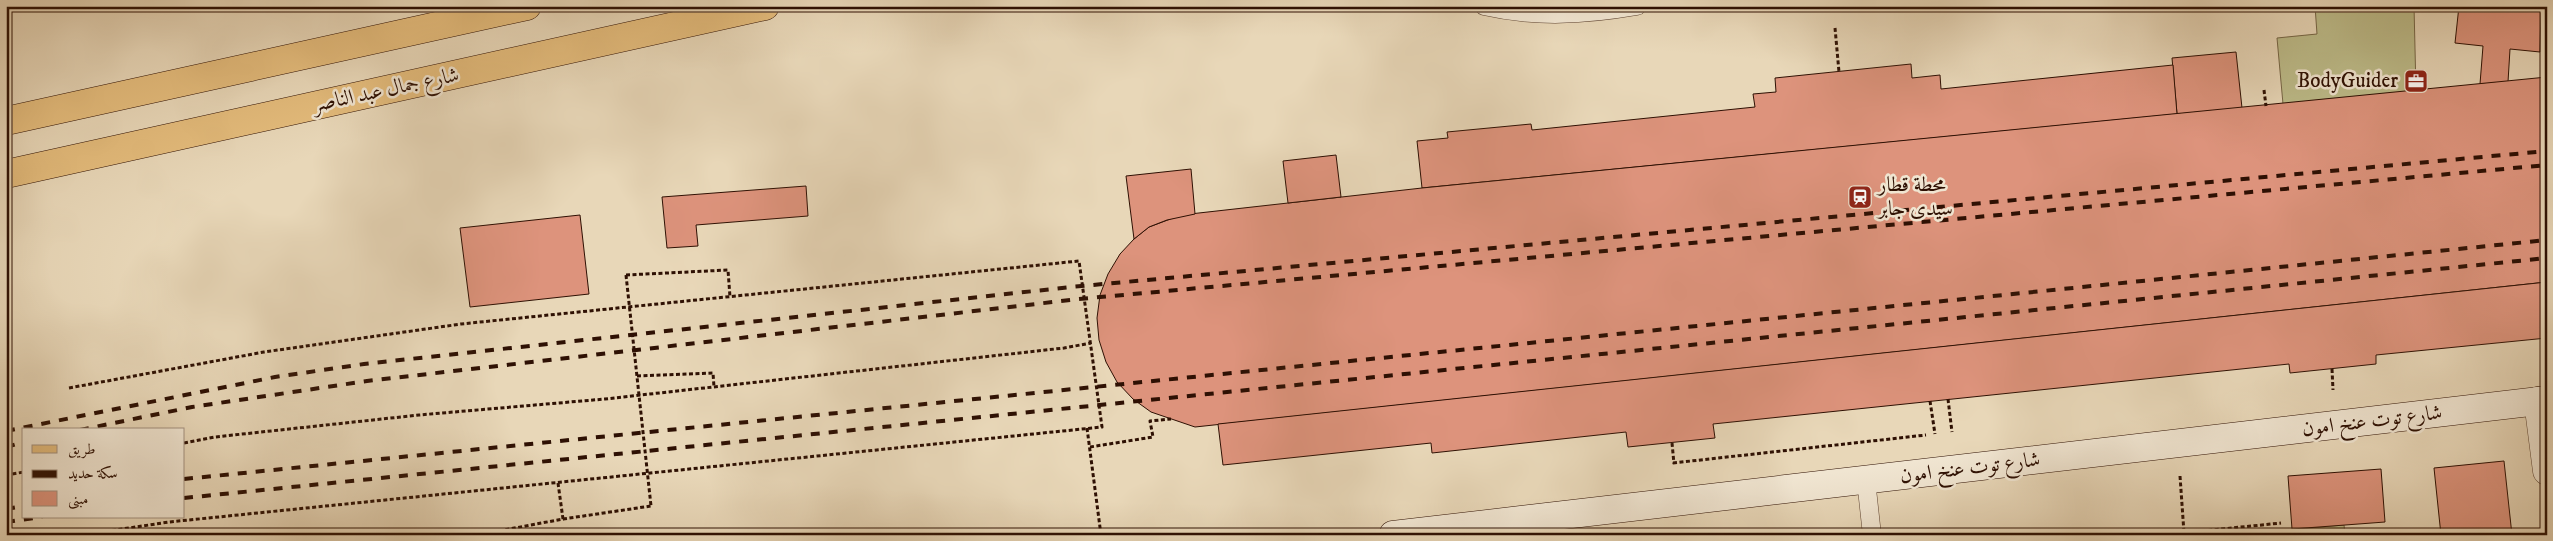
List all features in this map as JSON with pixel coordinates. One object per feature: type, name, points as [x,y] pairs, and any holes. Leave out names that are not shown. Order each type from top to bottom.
[{"type":"main road","points":[[6,122],[527,6]]},
{"type":"main road","name":"شارع جمال عبد الناصر","points":[[6,174],[765,6]]},
{"type":"main road","points":[[2542,401],[2547,471]]},
{"type":"main road","name":"شارع توت عنخ امون","points":[[1393,535],[2542,401]]},
{"type":"lane","points":[[1484,6],[1508,12],[1552,16],[1596,14],[1637,6]]},
{"type":"lane","points":[[1866,480],[1872,535]]},
{"type":"path","points":[[1835,28],[1839,72]]},
{"type":"path","points":[[2264,90],[2266,106]]},
{"type":"path","points":[[69,388],[264,352],[461,324],[1079,260],[1102,427],[170,522],[82,535]]},
{"type":"path","points":[[505,535],[504,530],[651,506],[626,275],[728,270],[730,297]]},
{"type":"path","points":[[185,443],[215,437],[409,416],[714,387],[1064,348],[1091,343]]},
{"type":"path","points":[[2332,369],[2333,390]]},
{"type":"path","points":[[637,376],[713,373],[714,387]]},
{"type":"path","points":[[1948,399],[1952,432]]},
{"type":"path","points":[[1930,401],[1935,434]]},
{"type":"path","points":[[1090,447],[1153,438],[1150,421],[1171,419]]},
{"type":"path","points":[[1087,428],[1101,535]]},
{"type":"path","points":[[2178,444],[2184,534]]},
{"type":"path","points":[[6,475],[22,472]]},
{"type":"path","points":[[558,483],[563,519]]},
{"type":"path","points":[[2162,535],[2281,523]]},
{"type":"shaded area","points":[[2315,6],[2414,6],[2416,91],[2283,104],[2277,38],[2317,34]]},
{"type":"shaded area","points":[[2344,525],[2345,535],[2227,535]]},
{"type":"building","points":[[2459,6],[2541,6],[2540,52],[2510,49],[2508,82],[2480,84],[2483,46],[2455,43]]},
{"type":"building","points":[[2236,52],[2242,108],[2177,114],[2172,58]]},
{"type":"building","points":[[1911,64],[1912,78],[1940,75],[1941,89],[2173,65],[2177,114],[1422,188],[1417,141],[1448,138],[1447,132],[1531,124],[1532,130],[1755,107],[1753,94],[1776,92],[1775,78]]},
{"type":"building","name":"محطة قطار سيدى جابر","points":[[2547,77],[2547,282],[1195,427],[1151,412],[1133,399],[1117,382],[1106,362],[1099,340],[1097,318],[1100,295],[1108,274],[1120,254],[1149,227],[1181,215],[1422,188]]},
{"type":"building","points":[[1336,155],[1341,197],[1288,203],[1283,161]]},
{"type":"building","points":[[1191,169],[1195,214],[1167,220],[1149,227],[1134,239],[1126,176]]},
{"type":"building","points":[[806,186],[808,216],[696,225],[698,246],[667,248],[662,197]]},
{"type":"building","points":[[580,215],[589,294],[470,307],[460,228]]},
{"type":"building","points":[[2547,282],[2547,338],[2376,355],[2376,364],[2290,373],[2289,364],[1713,424],[1715,438],[1628,447],[1626,432],[1432,453],[1431,443],[1223,465],[1218,424]]},
{"type":"building","points":[[2504,461],[2512,535],[2441,535],[2434,468]]},
{"type":"building","points":[[2381,469],[2385,522],[2292,529],[2288,476]]},
{"type":"railway","points":[[6,431],[275,377],[364,364],[1071,287],[2547,151]]},
{"type":"railway","points":[[90,428],[192,407],[367,381],[1079,299],[2547,165]]},
{"type":"railway","points":[[185,479],[2547,240]]},
{"type":"railway","points":[[185,498],[2547,258]]},
{"type":"railway","points":[[6,447],[22,443]]},
{"type":"railway","points":[[6,509],[22,506]]},
{"type":"railway","points":[[6,522],[35,518]]},
{"type":"place","name":"BodyGuider","points":[[2416,81]]},
{"type":"place","name":"محطة قطار سيدى جابر","points":[[1860,197]]}]
